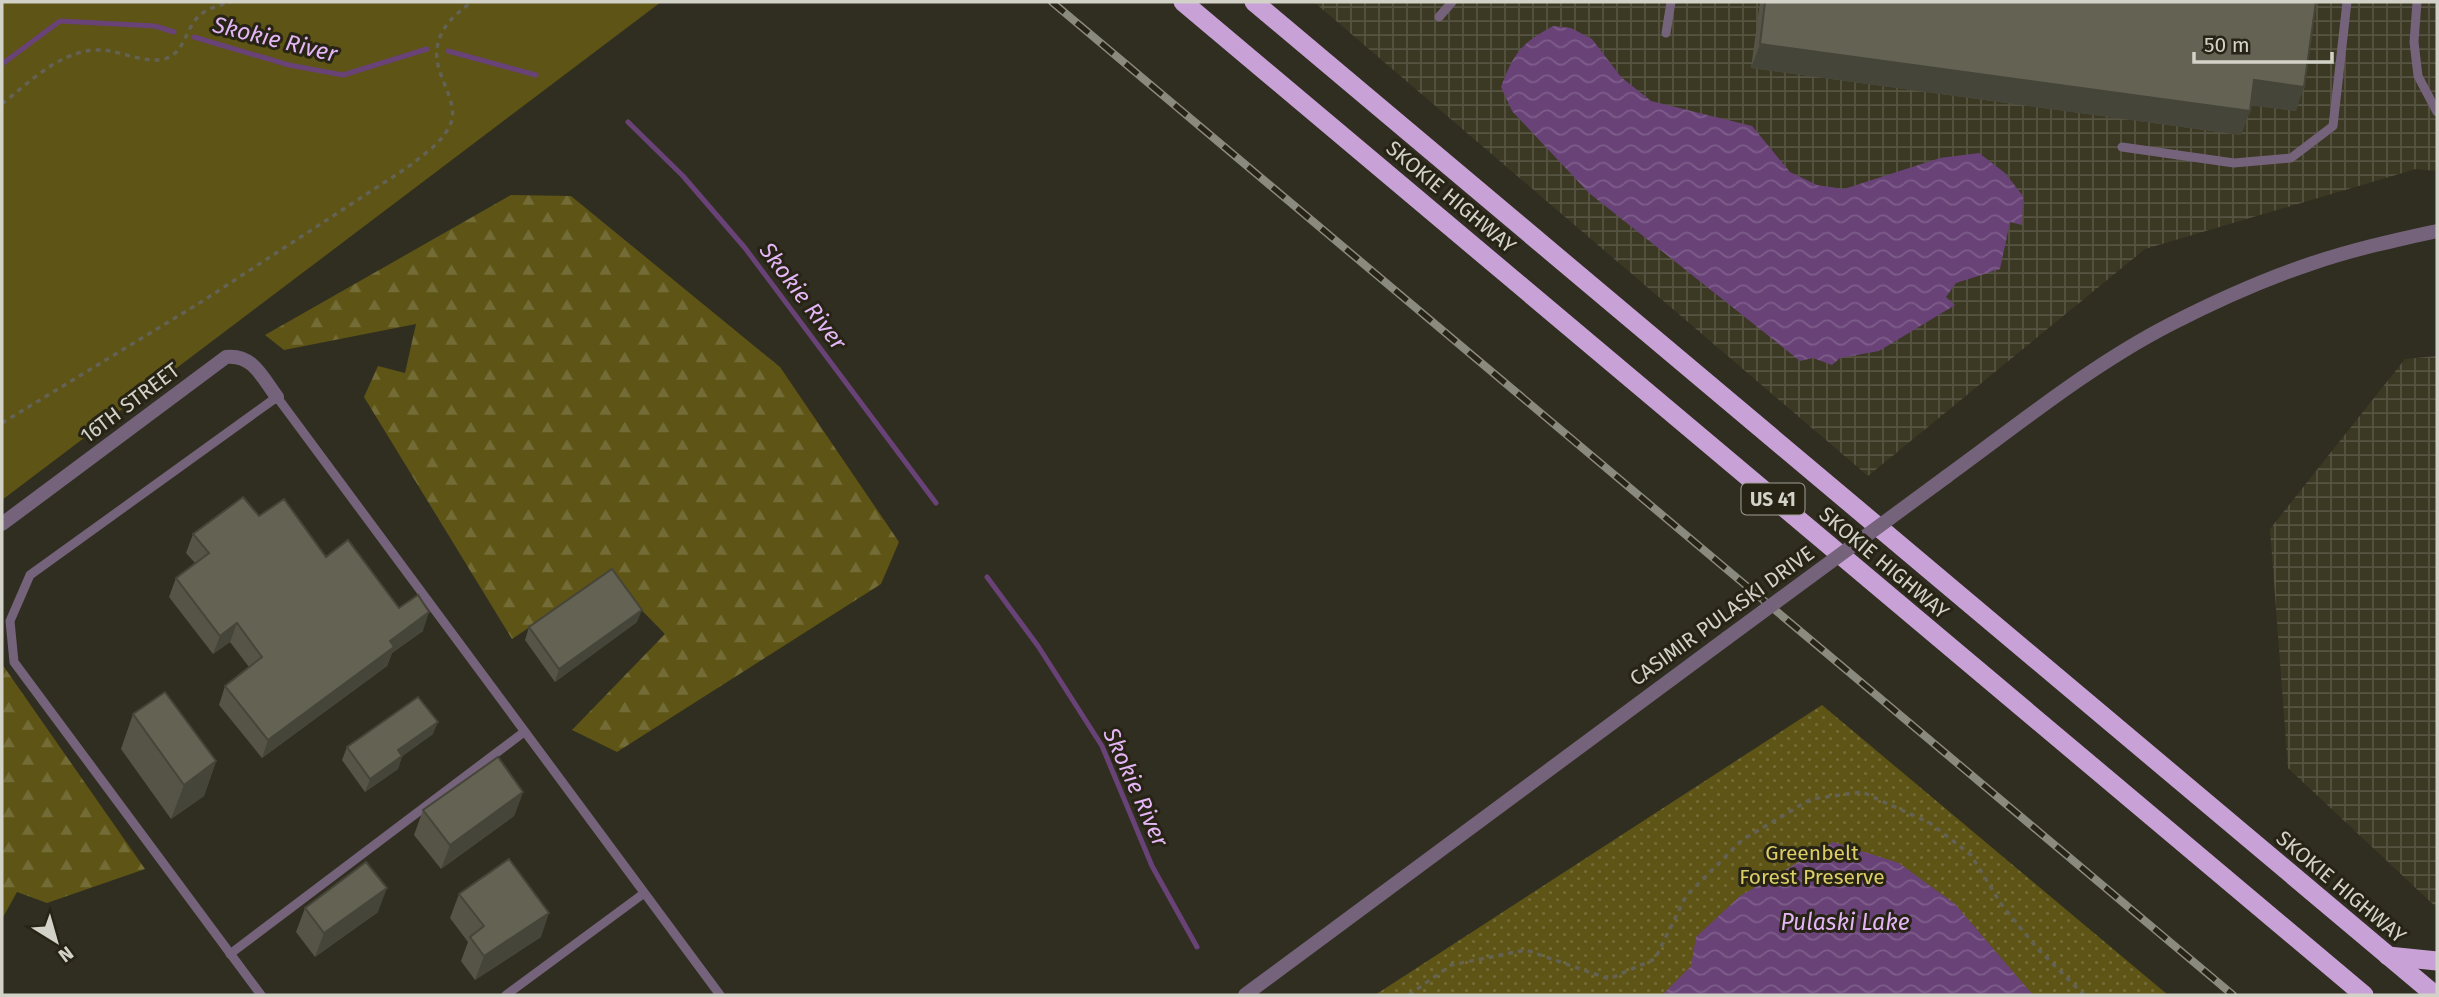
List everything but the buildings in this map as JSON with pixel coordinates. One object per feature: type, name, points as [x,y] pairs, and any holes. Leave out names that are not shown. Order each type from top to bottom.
[{"type":"highway","name":"SKOKIE HIGHWAY","points":[[1183,2],[2364,995]]},
{"type":"highway","name":"SKOKIE HIGHWAY","points":[[1254,2],[2435,995]]},
{"type":"highway","points":[[2388,956],[2437,961]]},
{"type":"street","name":"CASIMIR PULASKI DRIVE","points":[[1245,995],[2090,372],[2170,325],[2237,293],[2312,263],[2437,231]]},
{"type":"street","name":"16TH STREET","points":[[2,524],[226,357],[239,356],[249,360],[277,397]]},
{"type":"lane","points":[[1439,17],[1452,2]]},
{"type":"lane","points":[[1665,33],[1671,2]]},
{"type":"lane","points":[[2122,146],[2234,163],[2291,158],[2302,151],[2333,125],[2347,2]]},
{"type":"lane","points":[[2417,2],[2414,42],[2417,76],[2437,112]]},
{"type":"lane","points":[[261,995],[14,662],[9,621],[30,575],[277,397],[720,995]]},
{"type":"lane","points":[[230,954],[524,732]]},
{"type":"lane","points":[[506,995],[643,894]]},
{"type":"path","points":[[2,104],[50,67],[68,56],[86,50],[106,50],[162,60],[179,49],[196,19],[204,12],[231,2]]},
{"type":"path","points":[[2,423],[209,297],[429,151],[451,125],[453,110],[436,59],[438,38],[458,12],[472,2]]},
{"type":"path","points":[[1409,995],[1451,965],[1525,950],[1609,979],[1655,959],[1686,896],[1742,840],[1811,799],[1862,792],[1930,823],[1971,855],[2015,922],[2084,995]]},
{"type":"shaded area","points":[[1314,2],[2437,2],[2437,171],[2416,169],[2145,249],[1868,476]]},
{"type":"shaded area","points":[[2437,356],[2437,908],[2288,768],[2270,529],[2405,359]]},
{"type":"green space","points":[[2,2],[661,2],[2,500]]},
{"type":"green space","points":[[511,195],[571,196],[780,367],[899,542],[881,584],[617,752],[572,730],[665,634],[607,575],[512,639],[364,397],[378,366],[405,373],[416,324],[284,350],[265,335]]},
{"type":"green space","points":[[2,664],[145,869],[47,903],[17,892],[2,919]]},
{"type":"green space","name":"Greenbelt Forest Preserve","points":[[1822,705],[2168,995],[1375,995]]},
{"type":"water","points":[[1553,26],[1571,28],[1592,39],[1621,77],[1651,101],[1752,126],[1790,172],[1817,185],[1844,189],[1940,158],[1979,153],[2005,173],[2023,196],[2022,225],[2010,222],[2000,269],[1956,283],[1946,297],[1955,305],[1879,351],[1840,358],[1832,365],[1813,358],[1800,361],[1589,193],[1512,111],[1501,87],[1510,66],[1525,44]]},
{"type":"water","name":"Pulaski Lake","points":[[1833,842],[1899,863],[1955,904],[2033,995],[1662,995],[1691,966],[1696,937],[1740,896]]},
{"type":"waterway","name":"Skokie River","points":[[2,64],[60,21],[155,26],[174,32]]},
{"type":"waterway","name":"Skokie River","points":[[194,37],[289,65],[343,75],[427,49]]},
{"type":"waterway","name":"Skokie River","points":[[448,51],[536,75]]},
{"type":"waterway","name":"Skokie River","points":[[628,122],[683,176],[745,248],[936,503]]},
{"type":"waterway","name":"Skokie River","points":[[987,577],[1038,646],[1102,746],[1152,866],[1197,947]]},
{"type":"railway","points":[[1052,2],[2233,995]]}]
